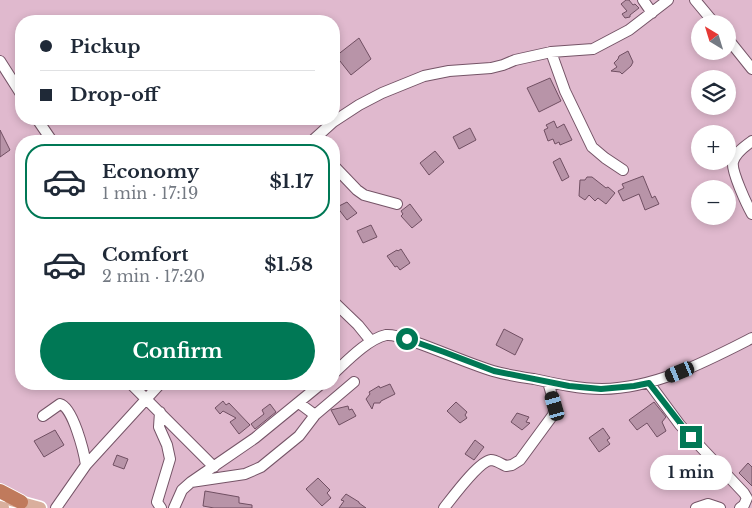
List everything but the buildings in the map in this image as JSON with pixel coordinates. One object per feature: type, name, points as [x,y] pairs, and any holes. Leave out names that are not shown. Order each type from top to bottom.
[{"type":"highway","points":[[0,492],[21,502]]},
{"type":"main road","points":[[0,498],[40,508]]},
{"type":"street","points":[[642,0],[652,13]]},
{"type":"street","points":[[340,118],[382,93],[424,76],[450,71],[491,68],[515,60],[551,52],[593,49],[629,30],[668,0]]},
{"type":"street","points":[[695,0],[707,15]]},
{"type":"street","points":[[736,49],[752,69]]},
{"type":"street","points":[[551,52],[565,92],[592,147],[623,170]]},
{"type":"street","points":[[0,61],[15,85]]},
{"type":"street","points":[[319,135],[330,125]]},
{"type":"street","points":[[752,141],[738,153],[733,162],[741,189],[752,214]]},
{"type":"street","points":[[340,173],[356,190],[364,195],[396,204]]},
{"type":"street","points":[[340,308],[358,325],[371,342]]},
{"type":"street","points":[[340,368],[371,342],[382,336],[391,335],[494,371],[548,382],[601,389],[649,383],[698,364],[752,338]]},
{"type":"street","points":[[191,482],[245,474],[262,466],[299,436],[315,415],[354,382]]},
{"type":"street","points":[[444,508],[481,464],[490,460],[506,466],[520,460],[553,415],[555,406],[548,382]]},
{"type":"street","points":[[649,383],[680,425],[744,493],[747,498],[744,505],[740,508]]},
{"type":"street","points":[[137,390],[214,467]]},
{"type":"street","points":[[56,508],[86,465],[154,390]]},
{"type":"street","points":[[174,508],[182,490],[191,482],[214,467],[314,390]]},
{"type":"street","points":[[299,403],[315,415]]},
{"type":"street","points":[[43,416],[60,404],[66,407],[80,437],[86,465]]},
{"type":"street","points":[[160,412],[159,427],[167,445],[170,458],[157,502],[161,508]]},
{"type":"street","points":[[696,508],[708,504],[720,508]]},
{"type":"route","points":[[407,339],[494,371],[569,386],[601,389],[649,383],[691,437]]}]
